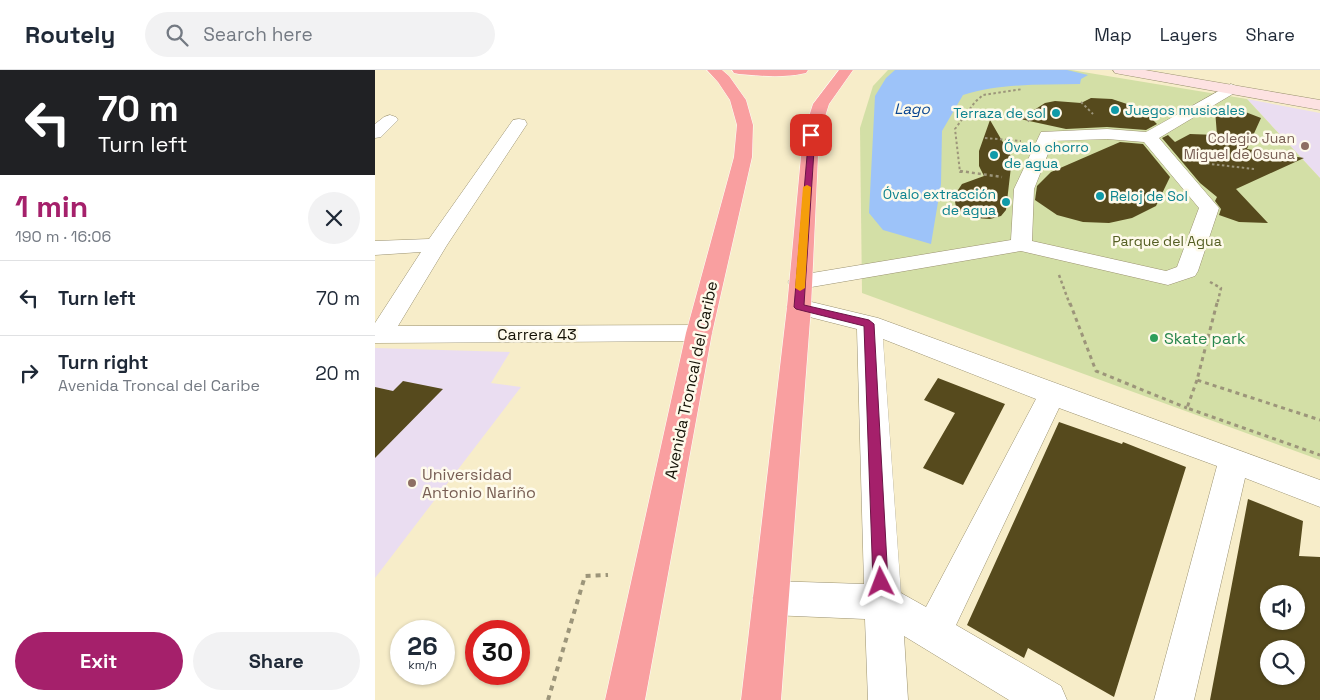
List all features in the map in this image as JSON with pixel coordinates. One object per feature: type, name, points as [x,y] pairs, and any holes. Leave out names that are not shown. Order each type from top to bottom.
[{"type":"highway","name":"Avenida Troncal del Caribe","points":[[625,700],[699,333],[743,157],[745,125],[738,100],[724,79],[714,70]]},
{"type":"highway","points":[[739,70],[773,72],[801,70]]},
{"type":"highway","points":[[761,700],[800,295],[811,135],[821,104],[846,70]]},
{"type":"main road","points":[[1120,70],[1320,105]]},
{"type":"street","points":[[1021,245],[1024,189],[1047,136],[1107,134],[1149,137],[1231,89]]},
{"type":"street","points":[[375,133],[389,120]]},
{"type":"street","points":[[378,335],[436,245],[519,124]]},
{"type":"street","points":[[800,295],[1021,245],[1168,278],[1187,271],[1209,208],[1149,137]]},
{"type":"street","points":[[375,248],[436,245]]},
{"type":"street","points":[[800,295],[869,324],[1052,394],[1235,460],[1320,494]]},
{"type":"street","points":[[869,324],[887,700]]},
{"type":"street","name":"Carrera 43","points":[[378,335],[699,333]]},
{"type":"street","points":[[933,632],[1052,394]]},
{"type":"street","points":[[1174,700],[1235,460]]},
{"type":"street","points":[[771,598],[882,602],[1047,700]]},
{"type":"path","points":[[1023,89],[983,95],[975,102],[955,128],[960,172],[1028,179]]},
{"type":"path","points":[[985,138],[1044,143]]},
{"type":"path","points":[[1167,158],[1254,169]]},
{"type":"path","points":[[1050,252],[1096,371],[1187,408],[1320,455]]},
{"type":"path","points":[[1187,271],[1221,288],[1197,380],[1187,408]]},
{"type":"path","points":[[1197,380],[1320,420]]},
{"type":"path","points":[[548,700],[585,576],[608,575]]},
{"type":"shaded area","name":"Colegio Juan Miguel de Osuna","points":[[1247,99],[1320,113],[1320,178]]},
{"type":"shaded area","name":"Universidad Antonio Nariño","points":[[375,348],[510,352],[491,383],[521,387],[375,578]]},
{"type":"green space","name":"Parque del Agua","points":[[888,70],[1071,70],[1247,99],[1320,178],[1320,460],[862,293],[860,128],[873,86]]},
{"type":"water","name":"Lago","points":[[895,70],[1067,70],[1088,75],[1081,79],[1080,84],[992,88],[963,95],[942,131],[941,184],[931,244],[883,230],[869,213],[875,96],[886,78]]},
{"type":"building","points":[[1091,98],[1112,99],[1127,104],[1145,112],[1157,124],[1146,130],[1107,127],[1066,129],[1020,119],[1045,103],[1055,101],[1081,103]]},
{"type":"building","points":[[1235,108],[1261,118],[1247,149],[1304,158],[1236,189],[1268,223],[1239,222],[1219,215],[1221,209],[1215,201],[1217,197],[1200,183],[1162,138],[1168,135],[1175,142],[1190,134],[1217,135],[1215,110]]},
{"type":"building","points":[[990,120],[1012,158],[1006,210],[1001,216],[990,219],[976,218],[963,214],[956,207],[954,196],[962,184],[984,176],[979,166],[979,151]]},
{"type":"building","name":"Reloj de Sol","points":[[1120,142],[1143,144],[1170,177],[1156,206],[1132,218],[1109,223],[1083,222],[1057,215],[1035,200],[1037,186],[1051,172]]},
{"type":"building","points":[[938,378],[1005,404],[963,485],[923,468],[955,413],[924,400]]},
{"type":"building","points":[[403,381],[443,389],[375,458],[375,387],[393,391]]},
{"type":"building","points":[[1059,422],[1122,444],[1123,442],[1186,467],[1114,697],[1028,648],[1024,658],[967,625]]},
{"type":"building","points":[[1248,499],[1303,521],[1299,556],[1320,557],[1320,700],[1210,700]]},
{"type":"slow traffic","points":[[800,288],[807,187]]},
{"type":"place","name":"Juegos musicales","points":[[1115,110]]},
{"type":"place","name":"Terraza de sol","points":[[1056,113]]},
{"type":"place","name":"Colegio Juan Miguel de Osuna","points":[[1305,146]]},
{"type":"place","name":"Óvalo chorro de agua","points":[[994,155]]},
{"type":"place","name":"Reloj de Sol","points":[[1100,196]]},
{"type":"place","name":"Óvalo extracción de agua","points":[[1006,202]]},
{"type":"place","name":"Skate park","points":[[1154,338]]},
{"type":"place","name":"Universidad Antonio Nariño","points":[[412,483]]},
{"type":"route","points":[[811,135],[799,307],[869,324],[881,582]]}]
